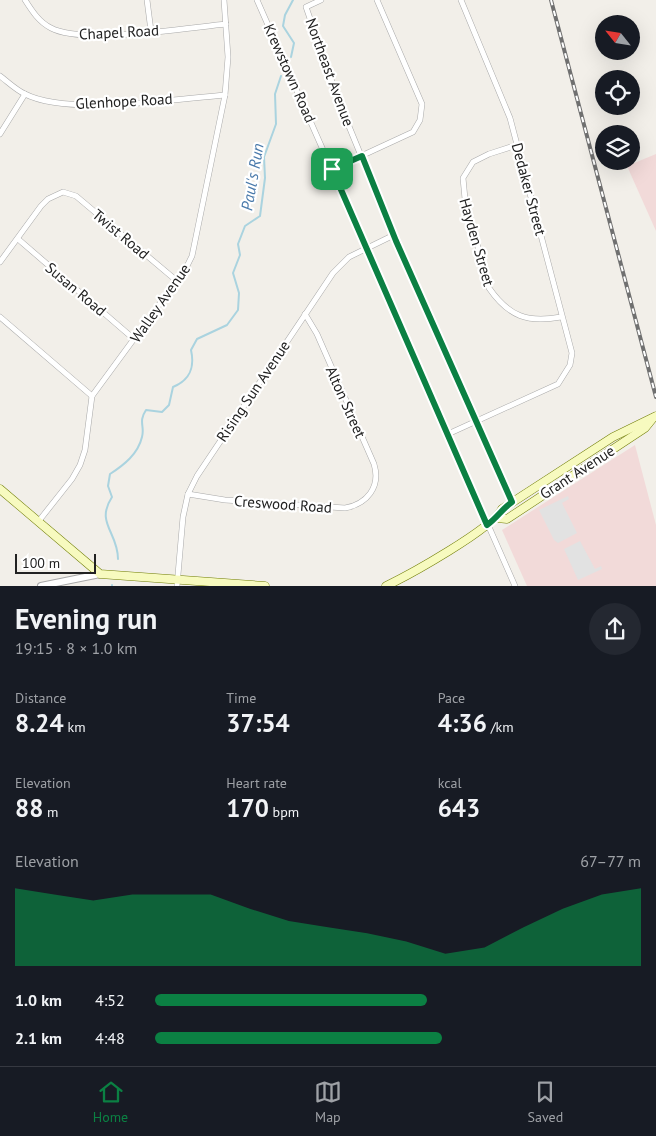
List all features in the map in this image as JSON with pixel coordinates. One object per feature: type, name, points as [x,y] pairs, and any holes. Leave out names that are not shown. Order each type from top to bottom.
[{"type":"main road","name":"Grant Avenue","points":[[386,586],[417,570],[487,525],[497,518],[502,509],[512,502],[613,437],[654,417]]},
{"type":"main road","name":"Grant Avenue","points":[[497,518],[506,518],[645,428],[654,417]]},
{"type":"main road","points":[[0,490],[100,574],[177,583],[265,586]]},
{"type":"street","name":"Chapel Road","points":[[26,0],[37,17],[52,29],[82,37],[226,24]]},
{"type":"street","points":[[147,0],[151,31]]},
{"type":"street","name":"Walley Avenue","points":[[38,522],[72,479],[80,465],[85,450],[92,396],[177,281],[192,256],[225,95],[228,56],[224,0]]},
{"type":"street","name":"Krewstown Road","points":[[257,0],[367,246],[515,586]]},
{"type":"street","name":"Northeast Avenue","points":[[321,0],[306,7],[339,102],[394,235],[512,502]]},
{"type":"street","points":[[332,169],[413,132],[422,114],[422,104],[377,0]]},
{"type":"street","name":"Dedaker Street","points":[[461,0],[510,118],[572,354],[570,365],[560,382],[476,421]]},
{"type":"street","name":"Glenhope Road","points":[[0,76],[25,94],[60,103],[90,105],[225,95]]},
{"type":"street","points":[[0,134],[25,94]]},
{"type":"street","name":"Hayden Street","points":[[517,145],[489,154],[473,162],[463,178],[464,199],[488,288],[497,300],[518,316],[544,320],[561,317]]},
{"type":"street","name":"Twist Road","points":[[18,239],[48,199],[63,192],[76,196],[177,281]]},
{"type":"street","name":"Rising Sun Avenue","points":[[177,583],[183,517],[188,494],[208,458],[332,274],[349,257],[367,246],[394,235]]},
{"type":"street","points":[[0,262],[18,239]]},
{"type":"street","name":"Susan Road","points":[[18,239],[134,339]]},
{"type":"street","name":"Alton Street","points":[[305,314],[317,334],[374,464],[376,472],[372,492]]},
{"type":"street","points":[[0,317],[92,396]]},
{"type":"street","points":[[448,434],[476,421]]},
{"type":"street","name":"Creswood Road","points":[[188,494],[225,500],[345,508],[356,506],[372,492]]},
{"type":"street","points":[[41,586],[100,574]]},
{"type":"shaded area","points":[[656,154],[656,231],[629,170],[640,170],[640,161]]},
{"type":"shaded area","points":[[635,445],[656,525],[656,586],[527,586],[502,530]]},
{"type":"shaded area","points":[[568,496],[569,499],[562,503],[577,533],[558,543],[554,540],[539,510]]},
{"type":"shaded area","points":[[580,541],[595,569],[601,566],[602,569],[578,580],[564,549]]},
{"type":"waterway","name":"Paul's Run","points":[[291,57],[294,43],[283,26],[285,15],[293,0]]},
{"type":"waterway","name":"Paul's Run","points":[[118,559],[115,542],[106,521],[107,506],[112,497],[108,486],[110,474],[125,463],[137,449],[143,433],[142,418],[146,410],[162,412],[169,405],[173,387],[184,381],[190,373],[192,368],[191,350],[197,339],[227,325],[238,310],[239,293],[233,273],[240,255],[238,244],[245,226],[260,216],[265,178],[264,157],[276,124],[275,94],[281,76]]},
{"type":"railway","points":[[551,0],[656,397]]},
{"type":"route","points":[[362,156],[396,241],[512,502],[502,509],[497,518],[487,525],[367,246],[332,169],[362,156]]}]
